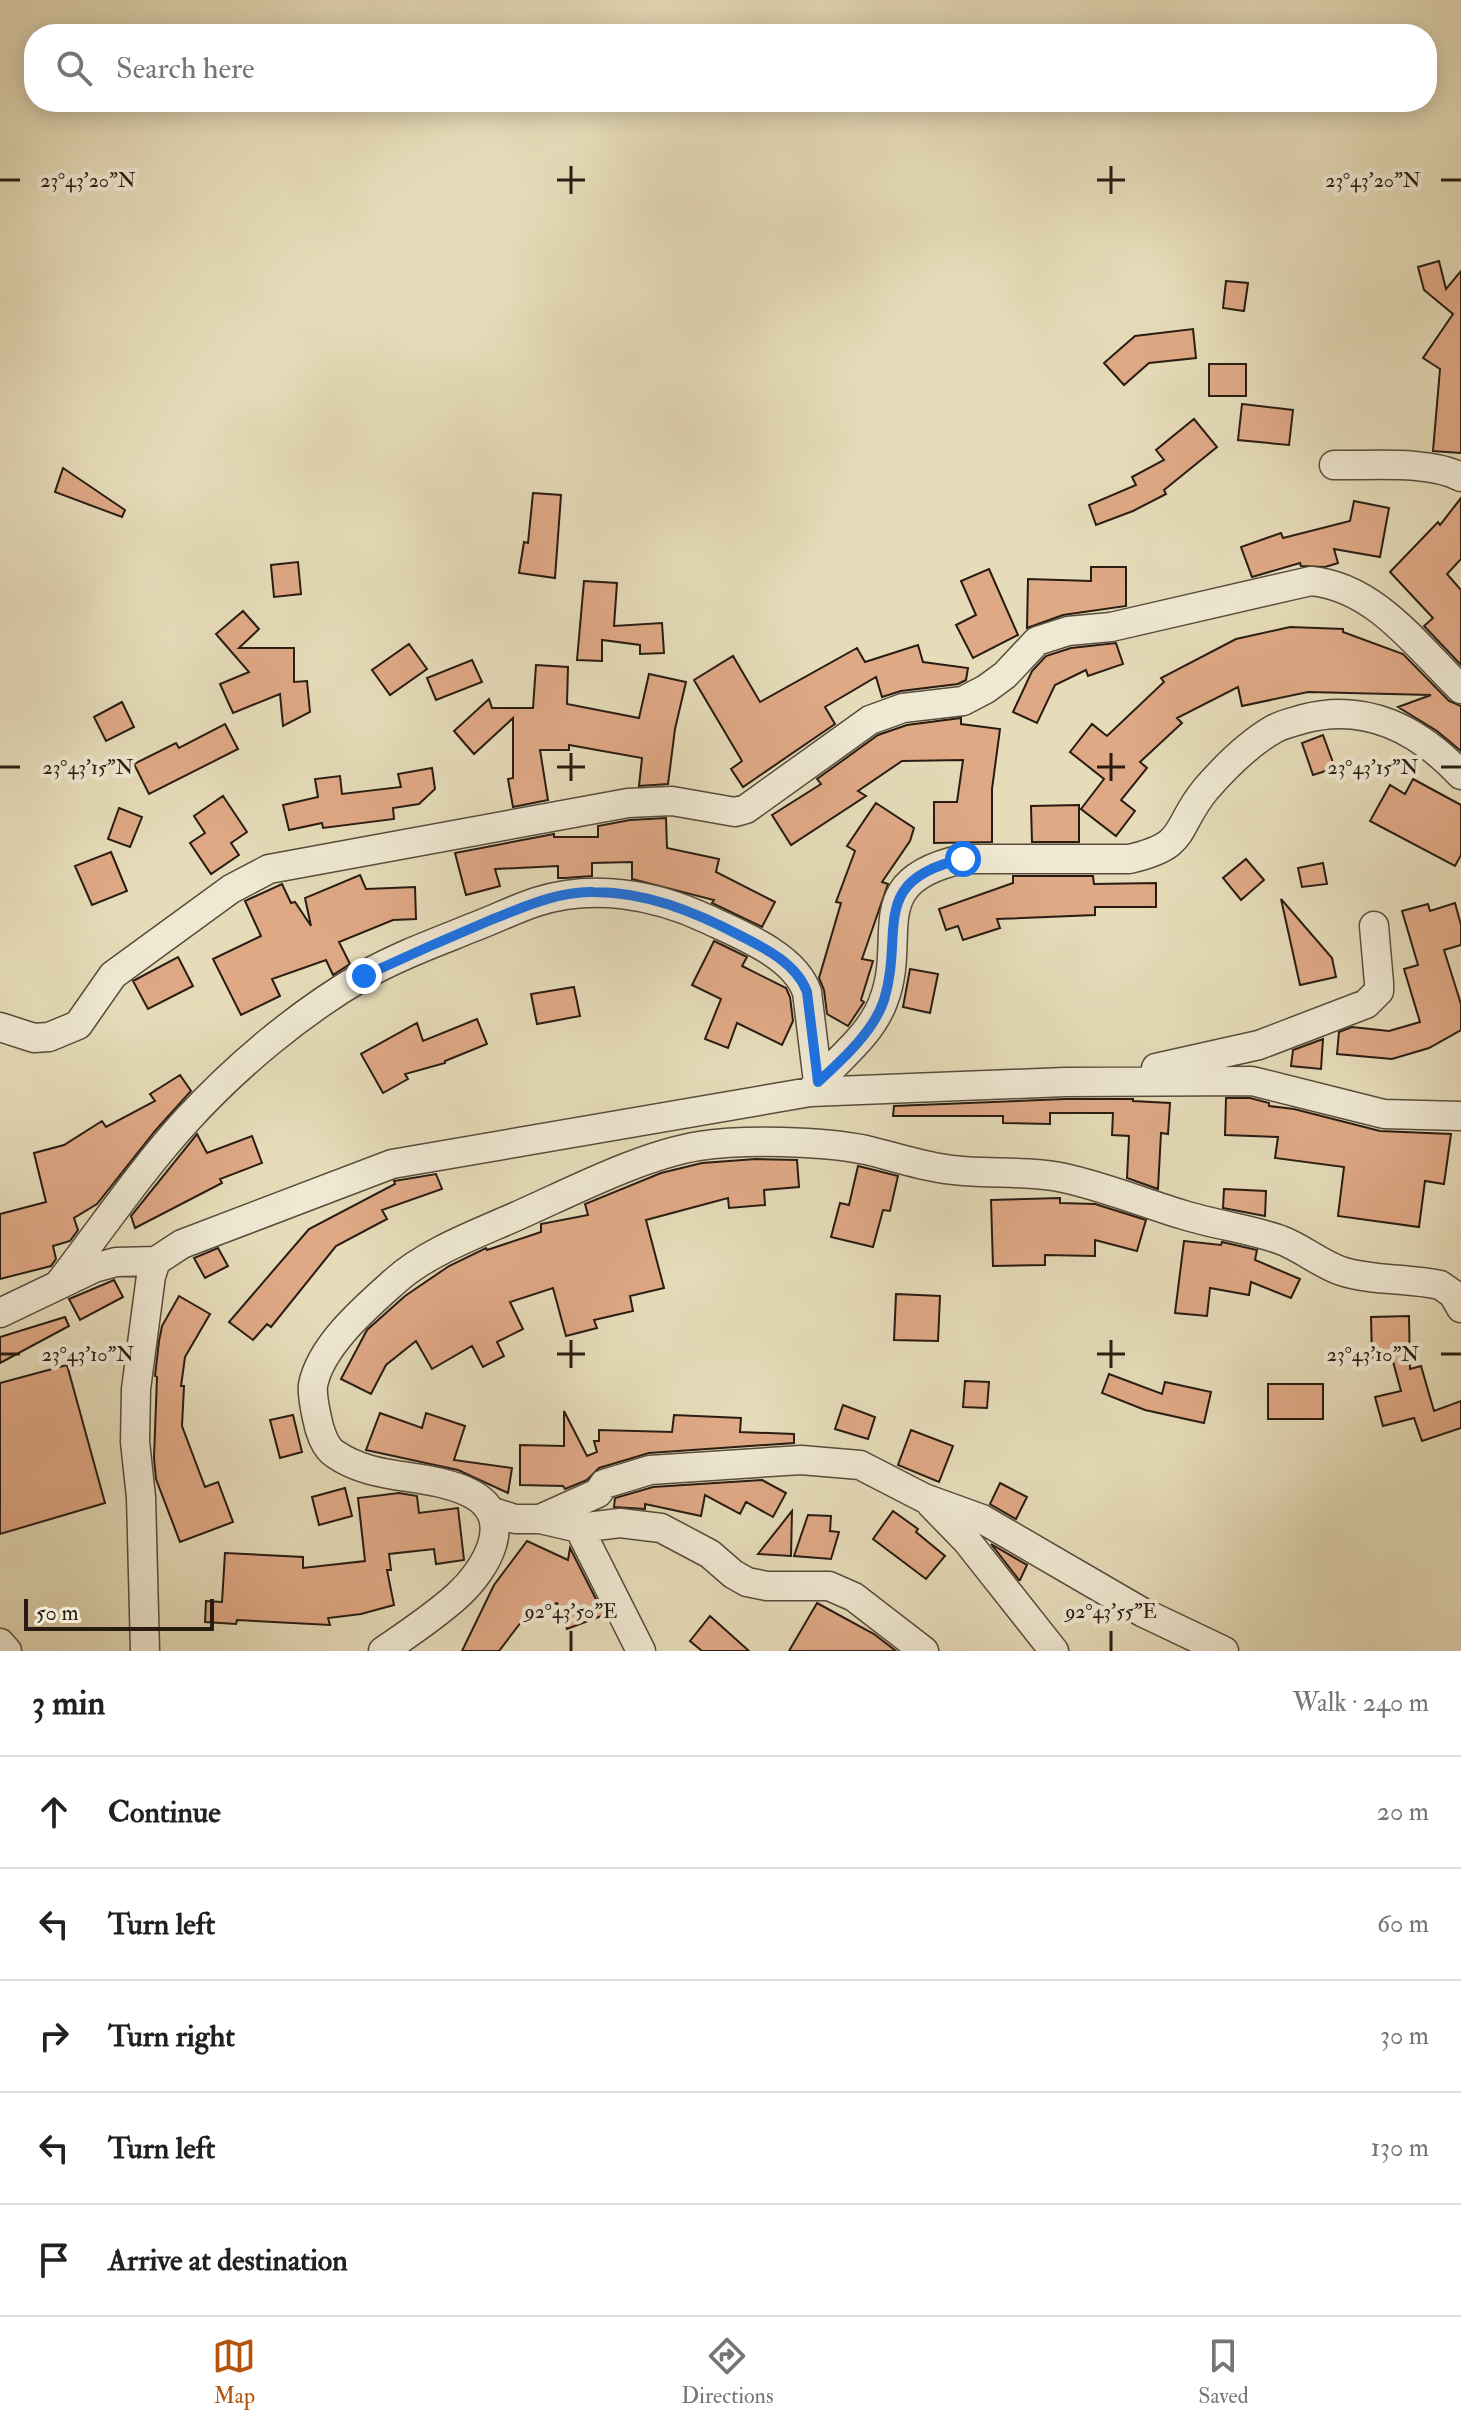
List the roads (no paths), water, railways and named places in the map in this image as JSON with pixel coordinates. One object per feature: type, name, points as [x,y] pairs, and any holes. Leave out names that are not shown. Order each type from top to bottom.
[{"type":"street","points":[[1334,465],[1424,467],[1452,472],[1461,477]]},
{"type":"street","points":[[0,1027],[34,1038],[49,1037],[78,1025],[113,975],[231,889],[269,869],[628,803],[672,801],[735,812],[746,809],[870,720],[903,708],[963,701],[1005,675],[1037,641],[1068,631],[1111,627],[1311,581],[1334,583],[1371,601],[1461,689]]},
{"type":"street","points":[[814,1087],[864,1034],[883,1003],[888,982],[892,922],[900,895],[917,877],[941,864],[963,859],[1129,859],[1153,853],[1170,845],[1204,792],[1252,743],[1278,727],[1317,716],[1370,716],[1429,744],[1461,775]]},
{"type":"street","points":[[58,1285],[185,1123],[264,1049],[315,1008],[364,976],[428,946],[538,902],[591,891],[639,896],[684,909],[782,960],[803,980],[807,992],[814,1087]]},
{"type":"street","points":[[1065,1082],[1131,1073],[1232,1052],[1271,1041],[1366,1004],[1379,991],[1374,926]]},
{"type":"street","points":[[0,1313],[105,1265],[156,1261],[182,1244],[392,1164],[814,1087],[1252,1081],[1384,1114],[1461,1116]]},
{"type":"street","points":[[924,1651],[854,1597],[829,1586],[767,1586],[747,1582],[710,1554],[661,1528],[620,1523],[579,1528],[540,1519],[515,1519],[493,1512],[471,1494],[431,1482],[359,1468],[329,1452],[317,1420],[313,1386],[327,1354],[354,1318],[407,1269],[579,1188],[666,1154],[701,1145],[829,1145],[947,1170],[978,1174],[1035,1173],[1060,1177],[1189,1217],[1265,1235],[1344,1272],[1440,1285],[1453,1294],[1461,1308]]},
{"type":"street","points":[[145,1651],[141,1497],[135,1442],[136,1389],[148,1291],[156,1261]]},
{"type":"street","points":[[540,1519],[598,1493],[604,1484],[650,1470],[801,1460],[860,1465],[924,1498],[982,1519],[1142,1612],[1224,1651]]},
{"type":"street","points":[[924,1498],[967,1541],[1054,1651]]},
{"type":"street","points":[[383,1651],[459,1594],[481,1567],[496,1529],[493,1512]]},
{"type":"street","points":[[579,1528],[641,1651]]},
{"type":"street","points":[[1142,1612],[1190,1651]]},
{"type":"street","points":[[412,1651],[428,1618]]},
{"type":"street","points":[[0,1643],[7,1651]]}]
